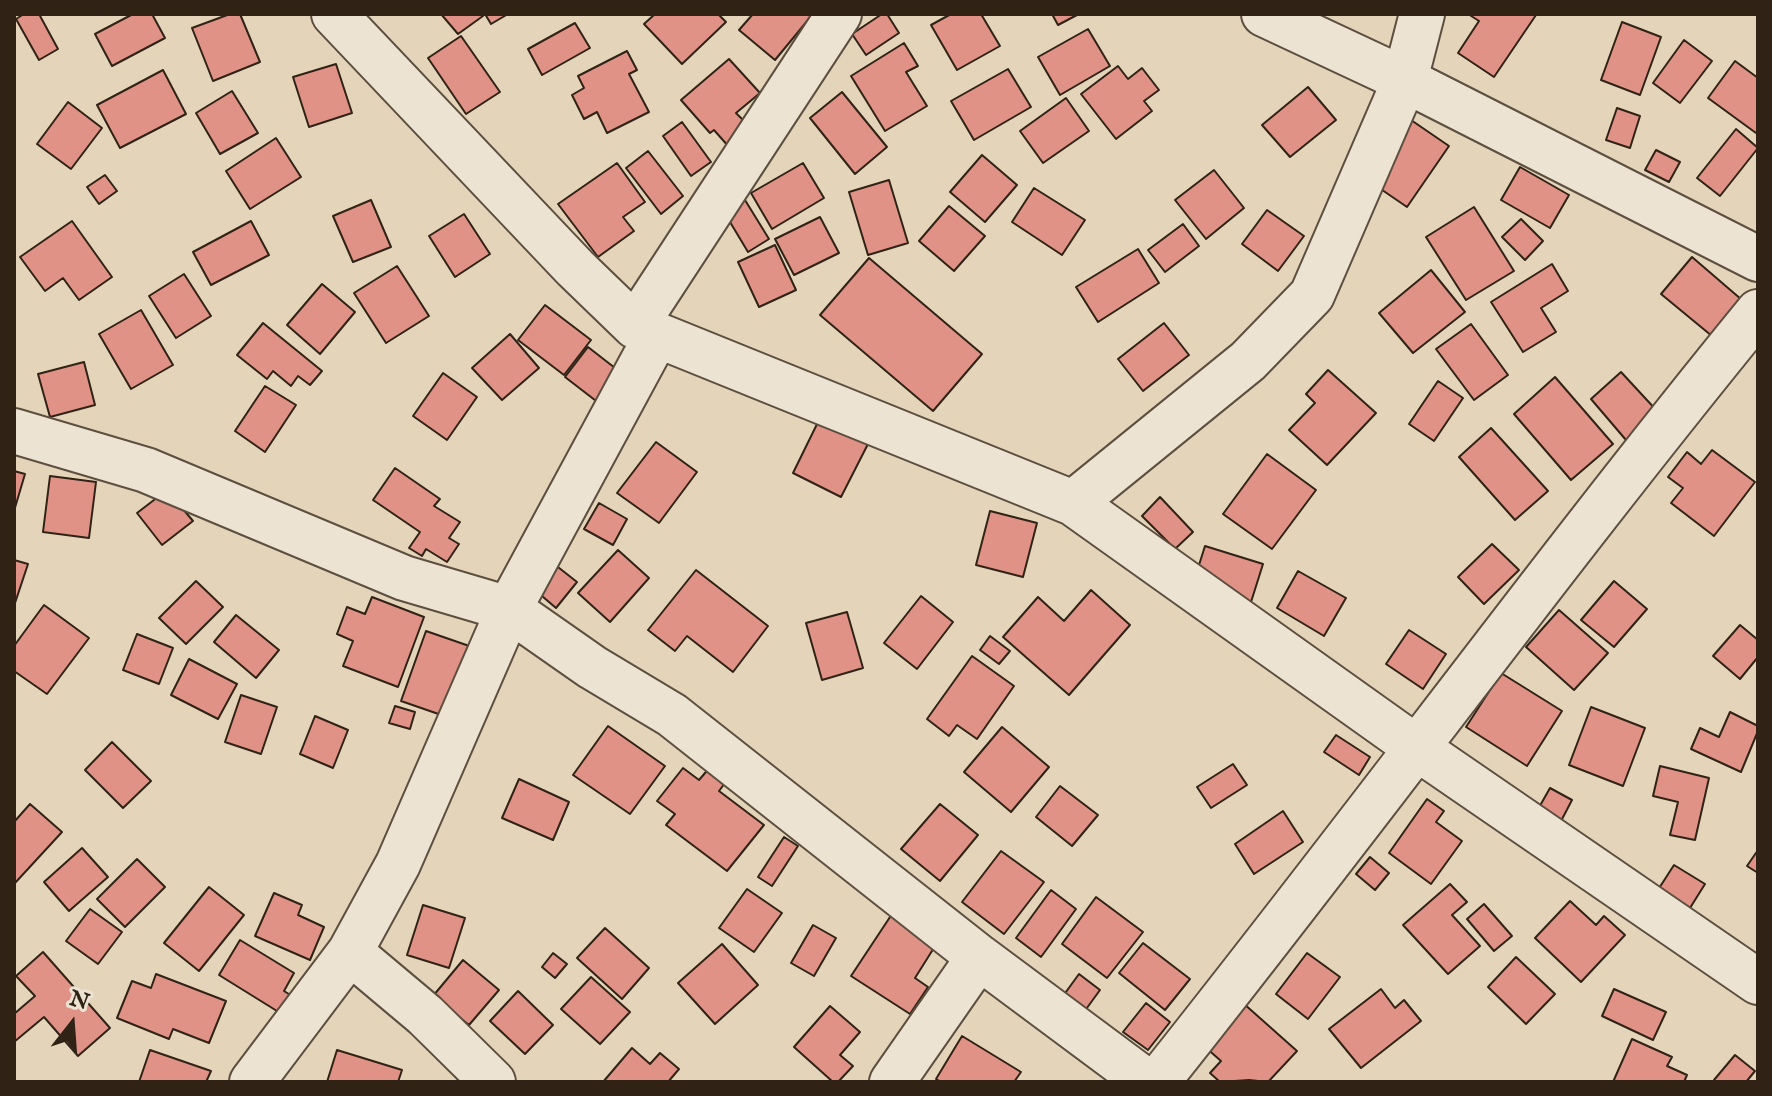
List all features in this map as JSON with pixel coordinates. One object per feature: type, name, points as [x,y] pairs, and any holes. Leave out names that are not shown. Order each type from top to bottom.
[{"type":"street","points":[[334,14],[575,268],[646,330],[1073,503],[1417,748],[1758,982]]},
{"type":"street","points":[[252,1082],[350,952],[398,864],[509,609],[646,330],[839,14]]},
{"type":"street","points":[[1264,14],[1405,80],[1758,259]]},
{"type":"street","points":[[1073,503],[1248,361],[1312,295],[1405,80],[1422,14]]},
{"type":"street","points":[[1157,1082],[1289,917],[1676,413],[1758,312]]},
{"type":"street","points":[[14,431],[146,470],[404,578],[509,609],[592,667],[672,715],[979,957],[1147,1082]]},
{"type":"street","points":[[350,952],[425,1015],[493,1082]]},
{"type":"street","points":[[892,1082],[979,957]]},
{"type":"building","points":[[24,14],[39,14],[58,49],[39,60],[16,19]]},
{"type":"building","points":[[133,14],[152,14],[165,38],[112,66],[95,34]]},
{"type":"building","points":[[230,14],[240,14],[260,62],[213,81],[192,28]]},
{"type":"building","points":[[441,14],[482,14],[483,16],[458,34]]},
{"type":"building","points":[[485,14],[508,14],[491,24]]},
{"type":"building","points":[[655,14],[718,14],[726,22],[682,64],[644,24]]},
{"type":"building","points":[[753,14],[813,14],[775,60],[739,30]]},
{"type":"building","points":[[882,14],[887,14],[899,33],[866,55],[852,34]]},
{"type":"building","points":[[951,14],[981,14],[1000,46],[957,70],[931,25]]},
{"type":"building","points":[[1052,14],[1076,14],[1077,15],[1058,25]]},
{"type":"building","points":[[1468,14],[1536,15],[1494,77],[1458,53],[1479,21]]},
{"type":"building","points":[[1622,22],[1661,37],[1640,95],[1601,80]]},
{"type":"building","points":[[575,23],[590,48],[542,75],[528,49]]},
{"type":"building","points":[[1088,29],[1110,66],[1060,95],[1038,57]]},
{"type":"building","points":[[461,36],[500,92],[466,114],[428,58]]},
{"type":"building","points":[[1684,40],[1712,61],[1680,103],[1653,83]]},
{"type":"building","points":[[904,43],[918,66],[906,72],[927,106],[885,131],[851,76]]},
{"type":"building","points":[[627,51],[637,70],[629,74],[649,112],[607,133],[597,112],[584,119],[572,95],[584,88],[578,76]]},
{"type":"building","points":[[729,59],[760,93],[736,113],[751,128],[729,147],[714,130],[710,133],[681,100]]},
{"type":"building","points":[[1735,61],[1758,78],[1756,133],[1708,98]]},
{"type":"building","points":[[336,64],[352,113],[309,127],[293,77]]},
{"type":"building","points":[[1118,66],[1128,79],[1142,68],[1159,90],[1144,101],[1152,111],[1116,139],[1081,94]]},
{"type":"building","points":[[1008,69],[1031,107],[974,140],[951,101]]},
{"type":"building","points":[[163,70],[186,114],[120,148],[97,105]]},
{"type":"building","points":[[1308,87],[1336,120],[1290,157],[1262,125]]},
{"type":"building","points":[[232,91],[258,133],[220,154],[196,113]]},
{"type":"building","points":[[842,92],[887,147],[855,174],[810,118]]},
{"type":"building","points":[[1066,98],[1089,131],[1043,163],[1020,131]]},
{"type":"building","points":[[68,102],[102,128],[71,169],[37,144]]},
{"type":"building","points":[[1617,108],[1640,116],[1630,148],[1606,140]]},
{"type":"building","points":[[1411,120],[1449,146],[1407,207],[1369,181]]},
{"type":"building","points":[[682,122],[711,162],[691,176],[663,136]]},
{"type":"building","points":[[1736,129],[1758,148],[1720,196],[1697,178]]},
{"type":"building","points":[[276,138],[301,177],[250,209],[226,171]]},
{"type":"building","points":[[1656,150],[1680,162],[1669,182],[1645,170]]},
{"type":"building","points":[[648,151],[683,196],[661,214],[626,168]]},
{"type":"building","points":[[982,155],[1017,185],[985,222],[950,192]]},
{"type":"building","points":[[617,163],[645,202],[623,217],[634,231],[598,257],[558,204]]},
{"type":"building","points":[[803,163],[824,198],[772,229],[751,193]]},
{"type":"building","points":[[1520,167],[1569,195],[1550,228],[1501,200]]},
{"type":"building","points":[[1214,170],[1244,208],[1206,239],[1175,200]]},
{"type":"building","points":[[105,175],[117,191],[99,204],[87,187]]},
{"type":"building","points":[[889,180],[908,243],[868,255],[849,192]]},
{"type":"building","points":[[1034,188],[1085,220],[1062,255],[1012,222]]},
{"type":"building","points":[[371,200],[391,247],[353,262],[333,216]]},
{"type":"building","points":[[745,200],[769,239],[748,252],[724,212]]},
{"type":"building","points":[[949,206],[985,236],[954,271],[919,241]]},
{"type":"building","points":[[1474,207],[1514,271],[1466,300],[1426,237]]},
{"type":"building","points":[[1267,210],[1304,236],[1278,271],[1242,244]]},
{"type":"building","points":[[464,214],[490,254],[455,277],[429,236]]},
{"type":"building","points":[[820,217],[839,253],[794,275],[775,239]]},
{"type":"building","points":[[1521,219],[1543,241],[1525,260],[1502,237]]},
{"type":"building","points":[[72,221],[112,277],[79,300],[63,278],[45,291],[20,257]]},
{"type":"building","points":[[251,221],[269,255],[211,285],[193,252]]},
{"type":"building","points":[[1183,224],[1199,246],[1165,272],[1148,250]]},
{"type":"building","points":[[775,245],[796,290],[759,307],[738,262]]},
{"type":"building","points":[[1138,249],[1159,283],[1098,322],[1076,287]]},
{"type":"building","points":[[1692,257],[1749,306],[1718,341],[1661,294]]},
{"type":"building","points":[[869,258],[982,354],[933,411],[820,315]]},
{"type":"building","points":[[1552,264],[1568,291],[1541,308],[1556,332],[1523,352],[1491,302]]},
{"type":"building","points":[[397,266],[429,316],[386,343],[354,293]]},
{"type":"building","points":[[1431,270],[1465,312],[1413,353],[1379,313]]},
{"type":"building","points":[[184,274],[211,316],[176,338],[149,296]]},
{"type":"building","points":[[322,284],[355,312],[320,354],[287,325]]},
{"type":"building","points":[[545,305],[591,340],[564,375],[518,340]]},
{"type":"building","points":[[141,310],[173,365],[131,389],[99,334]]},
{"type":"building","points":[[263,323],[322,371],[310,385],[298,376],[291,386],[273,371],[267,379],[237,355]]},
{"type":"building","points":[[1164,323],[1189,355],[1143,391],[1118,359]]},
{"type":"building","points":[[1471,324],[1508,375],[1474,400],[1436,349]]},
{"type":"building","points":[[510,334],[539,368],[502,400],[472,368]]},
{"type":"building","points":[[588,347],[624,375],[600,404],[565,377]]},
{"type":"building","points":[[84,362],[95,405],[50,417],[38,374]]},
{"type":"building","points":[[1328,370],[1376,413],[1327,465],[1289,430],[1315,403],[1306,394]]},
{"type":"building","points":[[1621,372],[1658,412],[1626,440],[1591,399]]},
{"type":"building","points":[[443,373],[477,397],[447,440],[413,416]]},
{"type":"building","points":[[1555,377],[1613,444],[1571,480],[1514,414]]},
{"type":"building","points":[[1438,381],[1463,398],[1434,441],[1409,424]]},
{"type":"building","points":[[265,386],[296,405],[265,452],[235,431]]},
{"type":"building","points":[[820,418],[869,442],[841,497],[793,473]]},
{"type":"building","points":[[1491,428],[1548,491],[1515,520],[1459,457]]},
{"type":"building","points":[[656,442],[697,472],[659,523],[617,493]]},
{"type":"building","points":[[1712,450],[1755,482],[1714,536],[1671,503],[1683,488],[1668,477],[1687,452],[1701,464]]},
{"type":"building","points":[[1267,454],[1316,490],[1272,549],[1223,514]]},
{"type":"building","points":[[395,468],[440,499],[434,506],[460,522],[449,538],[459,544],[447,562],[426,549],[422,556],[409,548],[420,532],[373,500]]},
{"type":"building","points":[[14,471],[25,474],[14,511]]},
{"type":"building","points":[[50,476],[96,482],[89,538],[43,532]]},
{"type":"building","points":[[167,490],[193,521],[162,545],[137,513]]},
{"type":"building","points":[[1160,497],[1193,532],[1175,549],[1142,516]]},
{"type":"building","points":[[599,503],[627,519],[613,545],[584,529]]},
{"type":"building","points":[[990,511],[1037,523],[1023,577],[976,565]]},
{"type":"building","points":[[1492,544],[1519,570],[1484,604],[1458,577]]},
{"type":"building","points":[[1205,546],[1263,564],[1251,602],[1193,584]]},
{"type":"building","points":[[618,550],[649,578],[610,622],[578,593]]},
{"type":"building","points":[[14,560],[28,564],[14,606]]},
{"type":"building","points":[[549,560],[577,582],[556,608],[529,585]]},
{"type":"building","points":[[696,570],[768,626],[733,672],[687,636],[675,651],[648,630]]},
{"type":"building","points":[[1298,571],[1346,598],[1324,636],[1277,608]]},
{"type":"building","points":[[196,581],[223,607],[186,644],[159,618]]},
{"type":"building","points":[[1614,581],[1647,609],[1614,647],[1581,620]]},
{"type":"building","points":[[1091,590],[1130,625],[1069,695],[1003,637],[1038,597],[1064,621]]},
{"type":"building","points":[[921,596],[953,622],[917,669],[884,643]]},
{"type":"building","points":[[372,597],[424,617],[398,687],[343,666],[353,641],[337,634],[347,607],[365,614]]},
{"type":"building","points":[[44,605],[89,638],[47,694],[14,671],[14,646]]},
{"type":"building","points":[[1559,610],[1608,653],[1574,690],[1526,647]]},
{"type":"building","points":[[847,612],[863,668],[822,680],[806,623]]},
{"type":"building","points":[[236,615],[279,650],[256,678],[214,642]]},
{"type":"building","points":[[1740,625],[1758,640],[1758,657],[1740,679],[1713,656]]},
{"type":"building","points":[[1409,630],[1446,654],[1423,689],[1386,664]]},
{"type":"building","points":[[426,631],[475,648],[450,718],[401,701]]},
{"type":"building","points":[[137,634],[173,648],[159,684],[123,670]]},
{"type":"building","points":[[990,636],[1010,651],[999,664],[980,650]]},
{"type":"building","points":[[972,656],[1014,686],[977,739],[957,725],[949,736],[927,719]]},
{"type":"building","points":[[189,659],[237,684],[218,719],[171,695]]},
{"type":"building","points":[[1501,673],[1562,711],[1527,766],[1466,727]]},
{"type":"building","points":[[241,695],[277,707],[261,754],[225,742]]},
{"type":"building","points":[[395,706],[415,712],[410,729],[389,723]]},
{"type":"building","points":[[1591,707],[1645,728],[1623,786],[1569,765]]},
{"type":"building","points":[[1730,712],[1758,726],[1741,772],[1691,749],[1700,728],[1719,737]]},
{"type":"building","points":[[315,716],[348,730],[333,768],[300,754]]},
{"type":"building","points":[[608,726],[665,766],[630,814],[573,775]]},
{"type":"building","points":[[1002,727],[1049,767],[1011,812],[964,772]]},
{"type":"building","points":[[1336,735],[1370,757],[1359,775],[1324,752]]},
{"type":"building","points":[[112,742],[151,781],[123,808],[85,770]]},
{"type":"building","points":[[1233,764],[1247,785],[1211,808],[1197,787]]},
{"type":"building","points":[[711,766],[728,779],[719,791],[764,825],[727,871],[666,825],[675,814],[657,801],[683,768],[699,780]]},
{"type":"building","points":[[1660,766],[1709,778],[1695,840],[1670,835],[1678,802],[1653,796]]},
{"type":"building","points":[[519,779],[569,802],[553,840],[502,818]]},
{"type":"building","points":[[1060,786],[1098,815],[1072,846],[1036,817]]},
{"type":"building","points":[[1550,788],[1572,800],[1560,823],[1537,811]]},
{"type":"building","points":[[1427,799],[1444,811],[1436,822],[1462,841],[1431,884],[1389,853]]},
{"type":"building","points":[[30,804],[62,832],[15,883],[14,822]]},
{"type":"building","points":[[940,804],[978,835],[940,881],[901,849]]},
{"type":"building","points":[[1283,811],[1303,842],[1254,874],[1235,844]]},
{"type":"building","points":[[784,837],[798,846],[772,886],[758,877]]},
{"type":"building","points":[[82,848],[108,877],[69,911],[44,882]]},
{"type":"building","points":[[1758,850],[1758,873],[1747,866]]},
{"type":"building","points":[[1001,851],[1044,882],[1004,934],[962,902]]},
{"type":"building","points":[[1370,857],[1389,873],[1375,890],[1356,874]]},
{"type":"building","points":[[137,859],[165,887],[125,927],[97,899]]},
{"type":"building","points":[[1674,865],[1705,884],[1685,916],[1654,896]]},
{"type":"building","points":[[1450,884],[1467,902],[1452,915],[1480,946],[1448,974],[1403,925]]},
{"type":"building","points":[[209,887],[244,915],[199,971],[164,943]]},
{"type":"building","points":[[747,889],[782,913],[754,952],[719,928]]},
{"type":"building","points":[[1051,890],[1076,909],[1041,957],[1016,938]]},
{"type":"building","points":[[274,893],[302,905],[298,915],[324,927],[310,960],[255,936]]},
{"type":"building","points":[[1096,897],[1143,932],[1107,978],[1062,944]]},
{"type":"building","points":[[1570,901],[1596,925],[1604,916],[1625,935],[1581,982],[1535,938]]},
{"type":"building","points":[[1484,904],[1512,936],[1494,951],[1467,919]]},
{"type":"building","points":[[423,905],[465,918],[449,968],[407,955]]},
{"type":"building","points":[[90,909],[122,932],[98,964],[66,941]]},
{"type":"building","points":[[892,914],[937,943],[915,978],[928,987],[910,1014],[851,976]]},
{"type":"building","points":[[813,925],[836,938],[814,976],[791,963]]},
{"type":"building","points":[[605,928],[649,968],[622,999],[577,958]]},
{"type":"building","points":[[240,940],[294,973],[284,991],[295,998],[285,1016],[219,975]]},
{"type":"building","points":[[1143,943],[1190,979],[1165,1010],[1119,973]]},
{"type":"building","points":[[722,944],[758,985],[715,1024],[678,983]]},
{"type":"building","points":[[43,952],[110,1028],[78,1056],[44,1017],[14,1042],[14,1014],[35,996],[16,976]]},
{"type":"building","points":[[553,953],[567,964],[555,978],[542,967]]},
{"type":"building","points":[[1307,953],[1340,977],[1308,1019],[1276,994]]},
{"type":"building","points":[[1516,957],[1555,994],[1526,1024],[1488,987]]},
{"type":"building","points":[[463,960],[499,990],[469,1025],[433,996]]},
{"type":"building","points":[[156,974],[226,1001],[209,1043],[173,1029],[169,1039],[117,1018],[132,981],[151,988]]},
{"type":"building","points":[[1079,974],[1100,990],[1084,1012],[1063,996]]},
{"type":"building","points":[[591,977],[630,1012],[600,1044],[561,1009]]},
{"type":"building","points":[[1381,989],[1395,1008],[1404,1000],[1421,1021],[1361,1068],[1329,1029]]},
{"type":"building","points":[[1614,989],[1666,1012],[1653,1040],[1602,1016]]},
{"type":"building","points":[[518,991],[553,1025],[525,1054],[490,1021]]},
{"type":"building","points":[[1146,1003],[1170,1022],[1148,1050],[1123,1032]]},
{"type":"building","points":[[1243,1003],[1297,1051],[1268,1082],[1220,1082],[1210,1073],[1221,1061],[1204,1046]]},
{"type":"building","points":[[830,1006],[860,1032],[840,1055],[853,1066],[838,1082],[833,1082],[794,1047]]},
{"type":"building","points":[[962,1036],[1021,1072],[1014,1082],[941,1082],[936,1079]]},
{"type":"building","points":[[1632,1039],[1672,1057],[1667,1066],[1687,1075],[1684,1082],[1613,1082]]},
{"type":"building","points":[[632,1048],[650,1064],[660,1053],[679,1069],[668,1082],[603,1082]]},
{"type":"building","points":[[150,1050],[211,1071],[206,1082],[139,1082]]},
{"type":"building","points":[[337,1050],[402,1070],[398,1082],[327,1082]]},
{"type":"building","points":[[1735,1055],[1755,1071],[1746,1082],[1716,1082],[1714,1080]]}]
